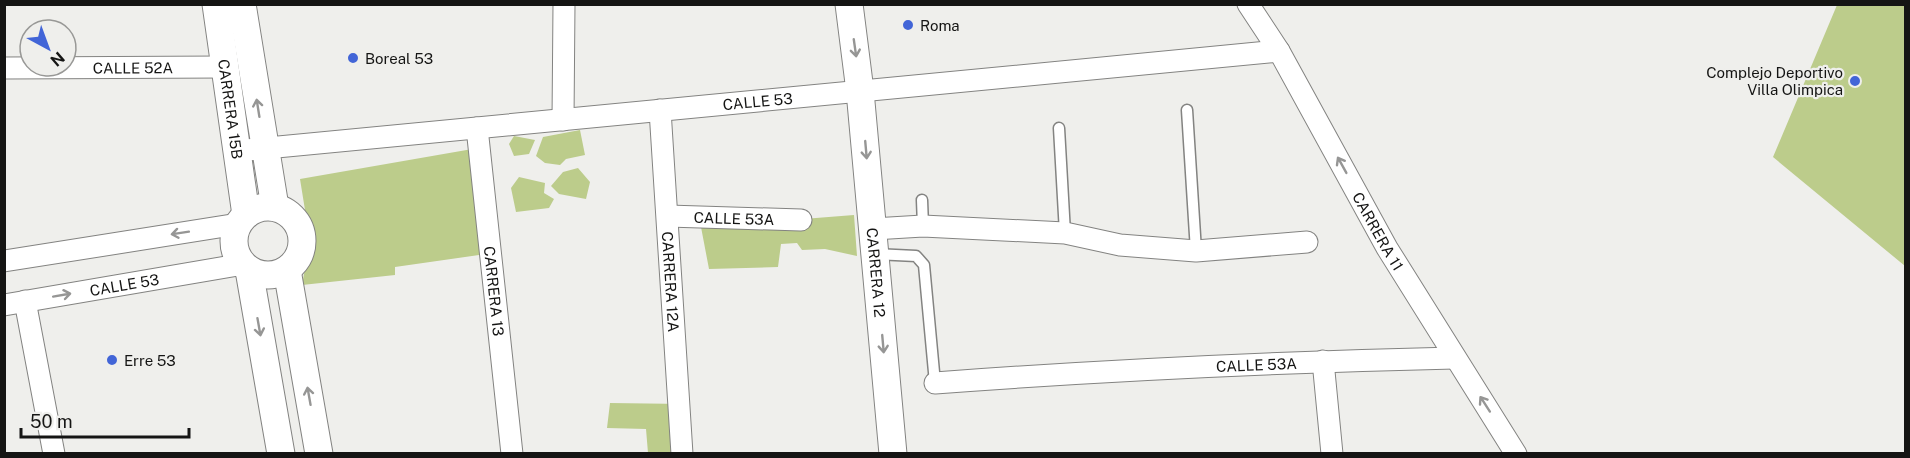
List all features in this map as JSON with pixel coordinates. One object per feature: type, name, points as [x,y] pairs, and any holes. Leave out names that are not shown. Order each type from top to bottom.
[{"type":"street","name":"CARRERA 15B","points":[[216,4],[236,151],[242,220]]},
{"type":"street","name":"CARRERA 15B","points":[[242,4],[275,207]]},
{"type":"street","points":[[563,120],[564,4]]},
{"type":"street","name":"CARRERA 12","points":[[849,4],[860,91],[893,453]]},
{"type":"street","name":"CARRERA 11","points":[[1248,4],[1279,51],[1387,248],[1516,453]]},
{"type":"street","name":"CALLE 53","points":[[236,151],[1279,51]]},
{"type":"street","name":"CALLE 52A","points":[[4,68],[225,67]]},
{"type":"street","name":"CARRERA 12A","points":[[660,110],[682,453]]},
{"type":"street","name":"CARRERA 13","points":[[477,128],[512,453]]},
{"type":"street","points":[[4,261],[242,220],[265,206],[275,207],[295,219],[301,229],[301,252],[287,270],[274,275],[261,275],[247,267]]},
{"type":"street","name":"CALLE 53A","points":[[668,216],[801,220]]},
{"type":"street","points":[[242,220],[234,246],[247,267],[281,453]]},
{"type":"street","points":[[874,242],[923,226],[1065,233],[1120,245],[1196,251],[1307,242]]},
{"type":"street","name":"CALLE 53","points":[[4,305],[247,267]]},
{"type":"street","points":[[287,270],[319,453]]},
{"type":"street","points":[[25,301],[54,453]]},
{"type":"street","name":"CALLE 53A","points":[[935,383],[1059,373],[1323,361],[1455,358]]},
{"type":"street","points":[[1323,361],[1332,453]]},
{"type":"lane","points":[[1187,110],[1196,251]]},
{"type":"lane","points":[[1059,128],[1065,233]]},
{"type":"lane","points":[[922,200],[923,226]]},
{"type":"lane","points":[[874,242],[916,256],[924,265],[935,383]]},
{"type":"green space","name":"Complejo Deportivo Villa Olimpica","points":[[1837,5],[1905,5],[1905,266],[1773,157]]},
{"type":"green space","points":[[580,130],[585,155],[566,159],[560,165],[545,163],[536,156],[543,137]]},
{"type":"green space","points":[[514,136],[535,140],[529,154],[514,156],[509,144]]},
{"type":"green space","points":[[478,148],[493,253],[395,267],[395,275],[302,285],[310,241],[300,179]]},
{"type":"green space","points":[[578,168],[590,182],[586,199],[559,194],[551,186],[563,172]]},
{"type":"green space","points":[[519,177],[545,183],[544,193],[554,199],[549,208],[516,212],[511,188]]},
{"type":"green space","points":[[854,215],[857,256],[825,249],[802,250],[797,243],[781,244],[778,267],[709,269],[701,227]]},
{"type":"green space","points":[[610,403],[685,404],[689,453],[648,453],[646,429],[607,428]]},
{"type":"place","name":"Roma","points":[[908,25]]},
{"type":"place","name":"Boreal 53","points":[[353,58]]},
{"type":"place","name":"Complejo Deportivo Villa Olimpica","points":[[1855,81]]},
{"type":"place","name":"Erre 53","points":[[112,360]]}]
